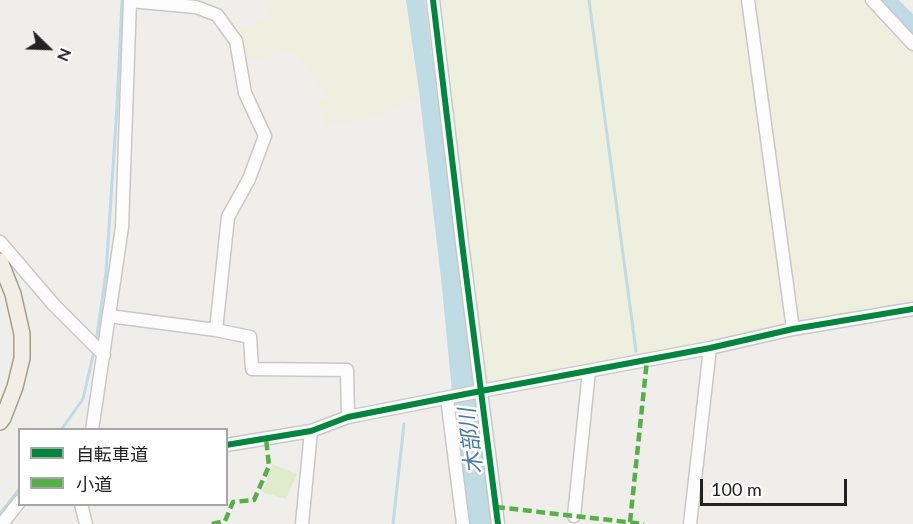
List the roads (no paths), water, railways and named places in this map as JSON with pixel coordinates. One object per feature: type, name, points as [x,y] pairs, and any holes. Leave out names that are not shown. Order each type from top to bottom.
[{"type":"main road","points":[[0,261],[13,294],[22,334],[22,358],[15,387],[0,422]]},
{"type":"street","points":[[433,0],[498,524]]},
{"type":"street","points":[[748,0],[793,329]]},
{"type":"street","points":[[872,0],[913,45]]},
{"type":"street","points":[[92,428],[122,227],[130,1],[196,7],[217,15],[237,41],[245,93],[265,136],[249,179],[228,217],[216,330]]},
{"type":"street","points":[[0,242],[54,305],[104,355]]},
{"type":"street","points":[[228,445],[311,431],[348,417],[710,348],[793,329],[913,309]]},
{"type":"street","points":[[109,316],[216,330],[250,337],[252,369],[347,370],[348,417]]},
{"type":"street","points":[[690,524],[710,348]]},
{"type":"street","points":[[574,516],[589,371]]},
{"type":"street","points":[[447,398],[463,524]]},
{"type":"street","points":[[302,524],[311,431]]},
{"type":"street","points":[[2,524],[18,504]]},
{"type":"street","points":[[82,506],[86,524]]},
{"type":"water","name":"木部川","points":[[406,0],[425,0],[491,524],[470,524],[452,391],[419,91]]},
{"type":"waterway","points":[[96,342],[106,273],[122,0]]},
{"type":"waterway","points":[[589,0],[636,351]]},
{"type":"waterway","points":[[886,0],[913,27]]},
{"type":"waterway","points":[[62,428],[83,399],[94,351]]},
{"type":"waterway","points":[[393,524],[404,424]]},
{"type":"waterway","points":[[0,514],[18,491]]}]
